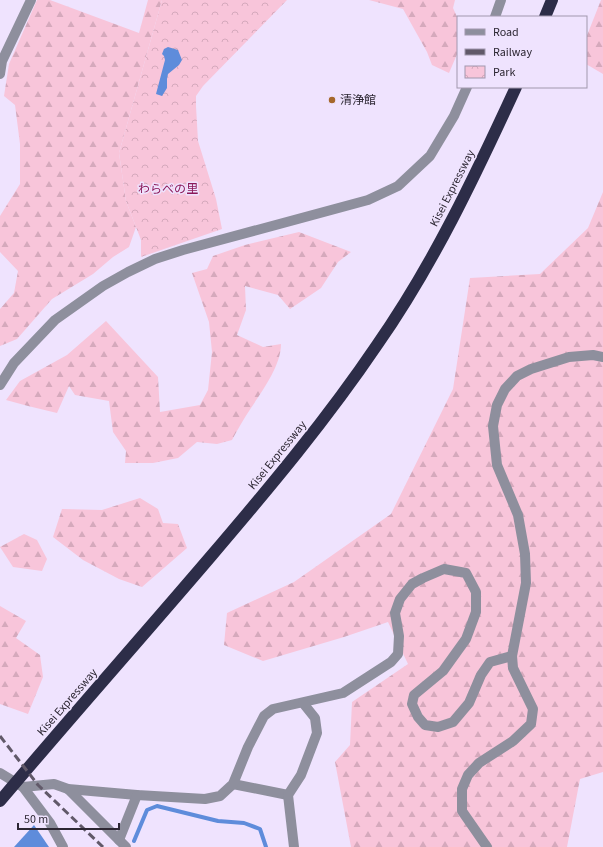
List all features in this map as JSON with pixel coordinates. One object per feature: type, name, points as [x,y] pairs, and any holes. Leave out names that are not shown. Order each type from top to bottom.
[{"type":"highway","points":[[545,16],[552,0]]},
{"type":"highway","name":"Kisei Expressway","points":[[0,801],[268,489],[329,412],[374,351],[417,284],[452,222],[516,88]]},
{"type":"street","points":[[0,74],[2,61],[31,0]]},
{"type":"street","points":[[495,16],[501,0]]},
{"type":"street","points":[[0,385],[14,363],[55,320],[103,286],[128,272],[155,259],[183,250],[368,200],[398,186],[430,156],[454,116],[468,88]]},
{"type":"street","points":[[487,847],[462,811],[462,789],[468,775],[479,763],[513,741],[530,724],[533,709],[513,668],[512,656],[526,583],[525,554],[518,515],[497,464],[493,426],[497,405],[505,389],[517,376],[531,369],[569,356],[593,355],[603,357]]},
{"type":"street","points":[[23,787],[54,784],[68,789],[205,800],[220,796],[233,784],[248,747],[264,716],[273,709],[343,693],[391,662],[398,654],[399,636],[395,613],[400,599],[412,584],[444,569],[466,573],[476,592],[476,612],[466,639],[443,671],[414,695],[412,704],[418,717],[425,724],[438,727],[453,722],[469,703],[481,675],[490,662],[512,656]]},
{"type":"street","points":[[294,847],[288,795],[301,775],[317,733],[315,718],[303,703]]},
{"type":"street","points":[[0,773],[23,787],[50,823],[63,847]]},
{"type":"street","points":[[233,784],[288,795]]},
{"type":"street","points":[[68,789],[122,844],[137,795]]},
{"type":"green space","points":[[37,0],[50,0],[139,33],[148,0],[162,0],[119,153],[126,201],[136,227],[129,247],[113,257],[93,274],[52,299],[17,339],[0,346],[0,309],[14,293],[18,271],[0,252],[0,216],[20,184],[20,144],[15,105],[4,96],[9,64]]},
{"type":"green space","name":"わらべの里","points":[[162,0],[287,0],[203,86],[196,96],[198,141],[216,199],[222,229],[141,257],[141,240],[126,201],[119,153]]},
{"type":"green space","points":[[369,0],[455,0],[453,8],[457,17],[457,54],[449,73],[432,65],[427,52],[403,9]]},
{"type":"green space","points":[[601,0],[603,0],[603,74],[587,65],[587,35]]},
{"type":"green space","points":[[603,192],[603,772],[580,779],[567,847],[351,847],[335,762],[350,745],[352,702],[408,664],[388,622],[344,637],[263,661],[224,645],[227,613],[294,582],[391,514],[453,389],[470,278],[540,274],[588,228]]},
{"type":"green space","points":[[299,232],[351,252],[338,262],[321,288],[290,309],[278,295],[245,286],[246,310],[237,335],[263,347],[281,344],[278,361],[270,378],[232,440],[217,444],[197,442],[178,458],[153,463],[125,463],[126,451],[113,432],[109,401],[75,395],[69,386],[57,413],[6,400],[20,381],[67,355],[106,321],[158,377],[160,412],[200,405],[208,390],[212,352],[209,322],[192,273],[207,269],[213,256],[245,245]]},
{"type":"green space","points":[[140,498],[158,509],[163,523],[178,524],[187,548],[142,587],[119,579],[83,560],[53,537],[62,509],[102,510]]},
{"type":"green space","points":[[24,534],[37,540],[47,559],[42,571],[13,567],[0,547]]},
{"type":"green space","points":[[0,606],[26,621],[16,638],[40,655],[43,677],[28,714],[0,704]]},
{"type":"water","points":[[168,47],[178,50],[182,60],[179,65],[168,74],[167,88],[162,96],[156,94],[165,60],[162,54],[164,49]]},
{"type":"water","points":[[34,825],[49,847],[14,847]]},
{"type":"waterway","points":[[134,841],[147,810],[157,806],[218,821],[244,823],[260,829],[266,847]]},
{"type":"railway","points":[[0,736],[38,785],[103,847]]},
{"type":"place","name":"清浄館","points":[[332,100]]}]
